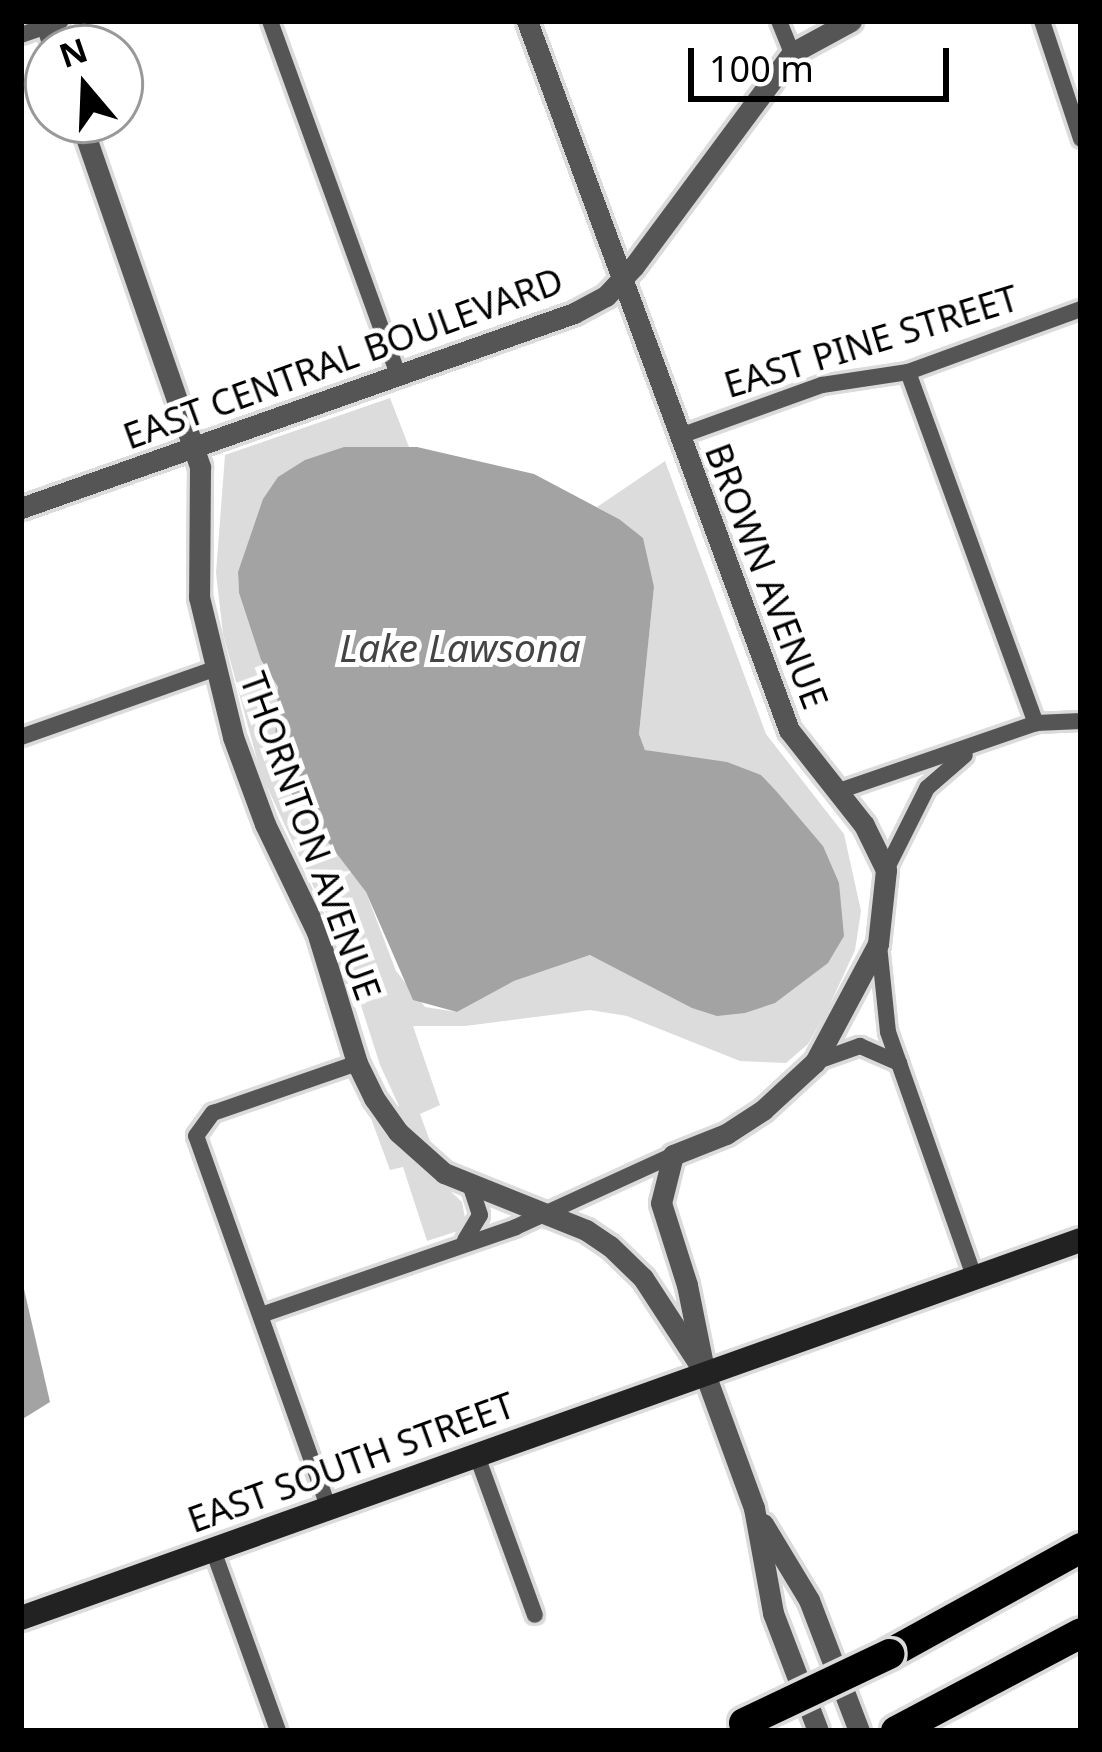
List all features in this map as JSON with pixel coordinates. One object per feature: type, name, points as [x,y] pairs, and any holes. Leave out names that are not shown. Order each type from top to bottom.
[{"type":"highway","points":[[735,1727],[889,1654],[1081,1548]]},
{"type":"highway","points":[[907,1726],[1081,1633]]},
{"type":"main road","points":[[975,1279],[1081,1240]]},
{"type":"main road","name":"EAST SOUTH STREET","points":[[21,1618],[975,1279]]},
{"type":"street","points":[[270,21],[398,375]]},
{"type":"street","name":"BROWN AVENUE","points":[[527,21],[789,730],[875,842],[886,870]]},
{"type":"street","points":[[779,21],[792,53]]},
{"type":"street","name":"EAST CENTRAL BOULEVARD","points":[[21,508],[574,313],[622,280],[792,53],[851,21]]},
{"type":"street","points":[[1042,21],[1081,139]]},
{"type":"street","name":"THORNTON AVENUE","points":[[88,144],[196,448],[202,477],[199,597],[214,669],[249,784],[330,967],[357,1063],[398,1132],[444,1173],[586,1230],[634,1267],[705,1374]]},
{"type":"street","name":"EAST PINE STREET","points":[[680,436],[822,386],[908,372],[1081,309]]},
{"type":"street","points":[[908,372],[1036,723]]},
{"type":"street","points":[[21,737],[214,669]]},
{"type":"street","points":[[836,792],[1036,723],[1081,721]]},
{"type":"street","points":[[975,1279],[888,1032],[878,944],[886,870],[927,788],[983,742]]},
{"type":"street","points":[[262,1316],[544,1214],[726,1134],[763,1110],[815,1062],[878,944]]},
{"type":"street","points":[[815,1062],[860,1046],[899,1064]]},
{"type":"street","points":[[329,1508],[198,1147],[199,1126],[213,1113],[357,1063]]},
{"type":"street","points":[[673,1155],[662,1213],[687,1285],[705,1374],[754,1508],[773,1613],[818,1731]]},
{"type":"street","points":[[448,1249],[477,1227],[479,1204],[471,1187]]},
{"type":"street","points":[[477,1456],[535,1615]]},
{"type":"street","points":[[754,1508],[808,1600],[859,1731]]},
{"type":"street","points":[[213,1550],[278,1731]]},
{"type":"shaded area","points":[[390,398],[409,447],[344,447],[253,537],[238,572],[239,593],[261,660],[278,687],[274,756],[295,805],[340,853],[366,892],[396,971],[425,1007],[457,1012],[514,981],[590,955],[623,968],[823,846],[761,775],[645,750],[639,734],[654,587],[619,519],[597,507],[665,461],[766,734],[844,834],[861,911],[855,950],[827,1011],[808,1044],[786,1063],[740,1061],[627,1016],[590,1010],[465,1026],[413,1026],[440,1105],[420,1114],[447,1188],[462,1202],[467,1228],[427,1241],[403,1167],[390,1170],[372,1121],[399,1106],[380,1065],[344,952],[261,774],[223,634],[216,573],[225,455]]},
{"type":"water","name":"Lake Lawsona","points":[[344,447],[417,447],[534,474],[619,519],[643,538],[654,587],[639,734],[645,750],[727,762],[761,775],[777,792],[823,846],[839,883],[844,936],[828,963],[775,1003],[717,1016],[692,1008],[590,955],[514,981],[457,1012],[413,1000],[366,892],[280,779],[274,756],[278,687],[261,660],[239,593],[238,572],[263,499],[278,477],[305,460]]},
{"type":"water","points":[[21,1276],[50,1402],[21,1420]]}]
